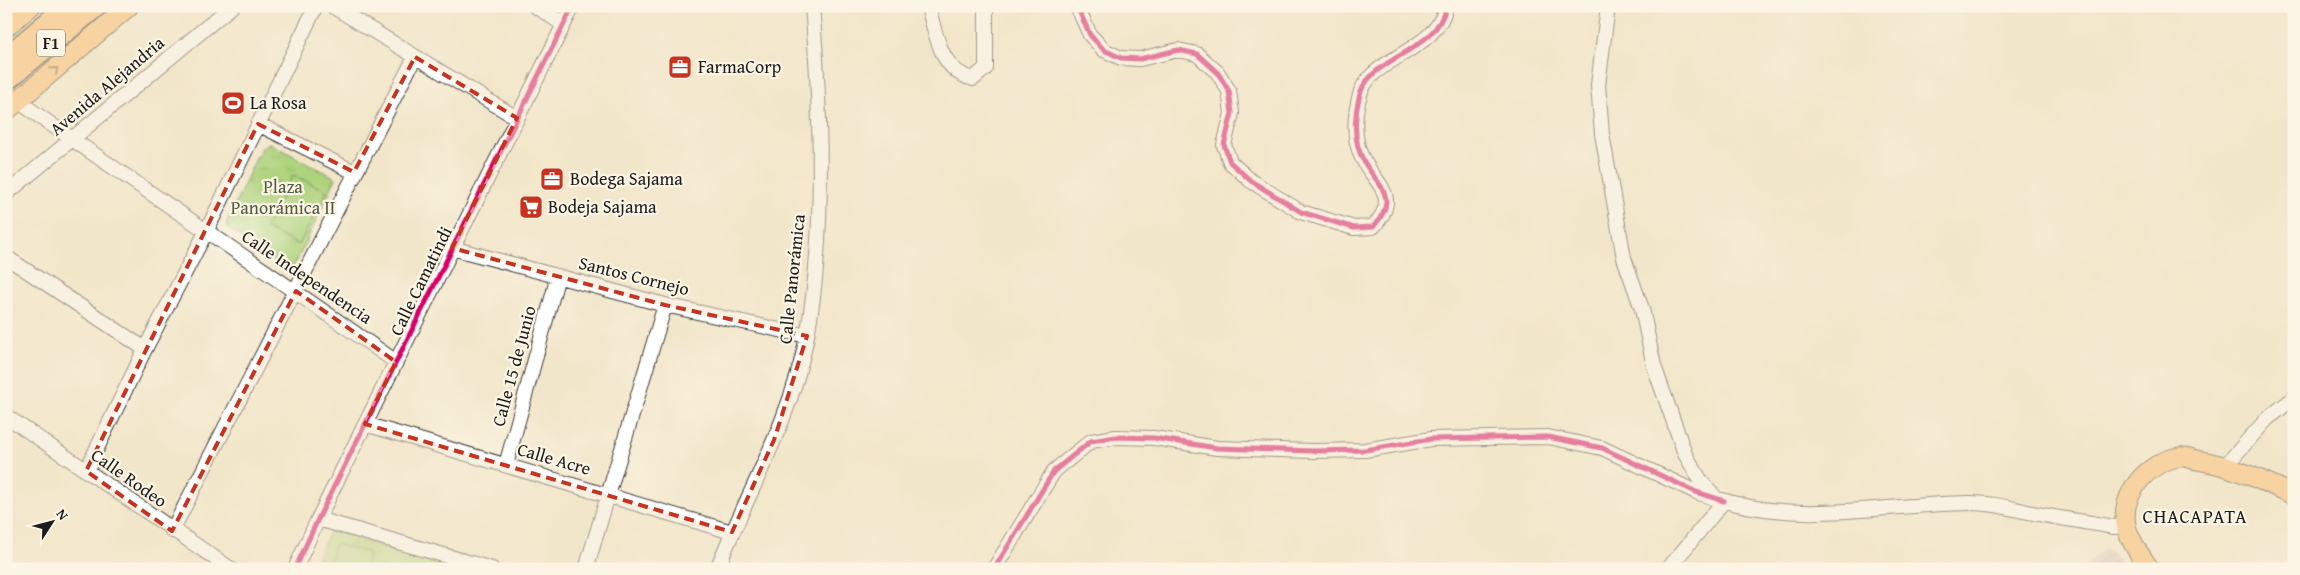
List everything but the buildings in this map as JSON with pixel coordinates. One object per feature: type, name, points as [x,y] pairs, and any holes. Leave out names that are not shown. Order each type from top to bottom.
[{"type":"highway","name":"F1","points":[[6,58],[68,6]]},
{"type":"highway","name":"F1","points":[[6,80],[96,6]]},
{"type":"main road","points":[[6,27],[31,6]]},
{"type":"main road","points":[[12,106],[129,6]]},
{"type":"main road","points":[[2150,569],[2140,557],[2126,526],[2126,507],[2139,478],[2156,466],[2180,456],[2226,465],[2294,495]]},
{"type":"street","name":"Avenida Alejandria","points":[[6,194],[232,6]]},
{"type":"street","points":[[86,471],[145,349],[206,232],[316,6]]},
{"type":"street","points":[[332,6],[517,118]]},
{"type":"street","points":[[535,6],[563,24]]},
{"type":"street","name":"Calle Camatindi","points":[[296,569],[318,519],[573,6]]},
{"type":"street","name":"Calle Panorámica","points":[[717,569],[774,440],[791,392],[807,336],[818,241],[819,139],[812,6]]},
{"type":"street","points":[[928,6],[946,62],[963,77],[972,79],[986,68],[986,6]]},
{"type":"street","points":[[1077,6],[1090,36],[1104,50],[1121,58],[1140,59],[1178,50],[1196,54],[1218,73],[1229,91],[1232,113],[1224,146],[1230,162],[1251,181],[1301,212],[1354,228],[1373,227],[1384,214],[1387,201],[1382,187],[1366,167],[1358,148],[1356,120],[1359,95],[1370,77],[1419,45],[1440,24],[1446,6]]},
{"type":"street","points":[[1608,6],[1599,95],[1602,134],[1624,258],[1642,309],[1654,366],[1685,454],[1701,481],[1719,499]]},
{"type":"street","points":[[172,531],[296,291],[354,172],[415,57]]},
{"type":"street","name":"Calle Independencia","points":[[12,106],[72,140],[296,291],[396,362]]},
{"type":"street","points":[[258,124],[354,172]]},
{"type":"street","name":"Santos Cornejo","points":[[452,248],[665,305],[807,336]]},
{"type":"street","points":[[6,257],[145,349]]},
{"type":"street","name":"Calle 15 de Junio","points":[[506,465],[558,276]]},
{"type":"street","points":[[586,569],[665,305]]},
{"type":"street","points":[[2226,465],[2267,419],[2294,398]]},
{"type":"street","name":"Calle Rodeo","points":[[6,416],[172,531],[231,569]]},
{"type":"street","name":"Calle Acre","points":[[365,424],[732,532]]},
{"type":"street","points":[[994,569],[1054,471],[1091,441],[1116,437],[1154,438],[1217,448],[1313,451],[1365,450],[1431,439],[1548,437],[1602,448],[1696,492],[1737,505],[1797,513],[1968,503],[1998,504],[2027,512],[2114,527],[2126,526]]},
{"type":"street","points":[[1668,569],[1719,499]]},
{"type":"street","points":[[318,519],[492,569]]},
{"type":"highlighted area","points":[[415,57],[517,118],[452,248],[665,305],[807,336],[774,440],[732,532],[365,424],[396,362],[296,291],[172,531],[86,471],[258,124],[354,172]]},
{"type":"shaded area","points":[[2105,548],[2129,569],[2081,569]]},
{"type":"green space","name":"Plaza Panorámica II","points":[[269,143],[336,178],[292,271],[288,271],[228,228],[226,224],[261,148]]},
{"type":"green space","points":[[293,175],[327,191],[299,245],[265,228]]},
{"type":"green space","points":[[330,530],[452,569],[312,569]]},
{"type":"green space","points":[[335,544],[369,553],[365,569],[328,569]]},
{"type":"cycle path","points":[[295,569],[318,519],[573,6]]},
{"type":"cycle path","points":[[1077,6],[1090,35],[1104,50],[1121,58],[1140,59],[1178,50],[1197,54],[1218,73],[1229,91],[1232,113],[1224,145],[1230,162],[1251,181],[1301,212],[1354,228],[1373,227],[1382,215],[1386,204],[1385,195],[1363,159],[1358,147],[1356,129],[1359,98],[1365,84],[1375,73],[1430,35],[1440,22],[1446,6]]},
{"type":"cycle path","points":[[994,569],[1054,471],[1091,441],[1116,437],[1154,438],[1217,448],[1313,451],[1365,450],[1431,439],[1548,437],[1602,448],[1696,492],[1724,501]]},
{"type":"place","name":"FarmaCorp","points":[[680,67]]},
{"type":"place","name":"La Rosa","points":[[233,103]]},
{"type":"place","name":"Bodega Sajama","points":[[552,179]]},
{"type":"place","name":"Bodeja Sajama","points":[[531,207]]},
{"type":"district","name":"CHACAPATA","points":[[2195,516]]}]
